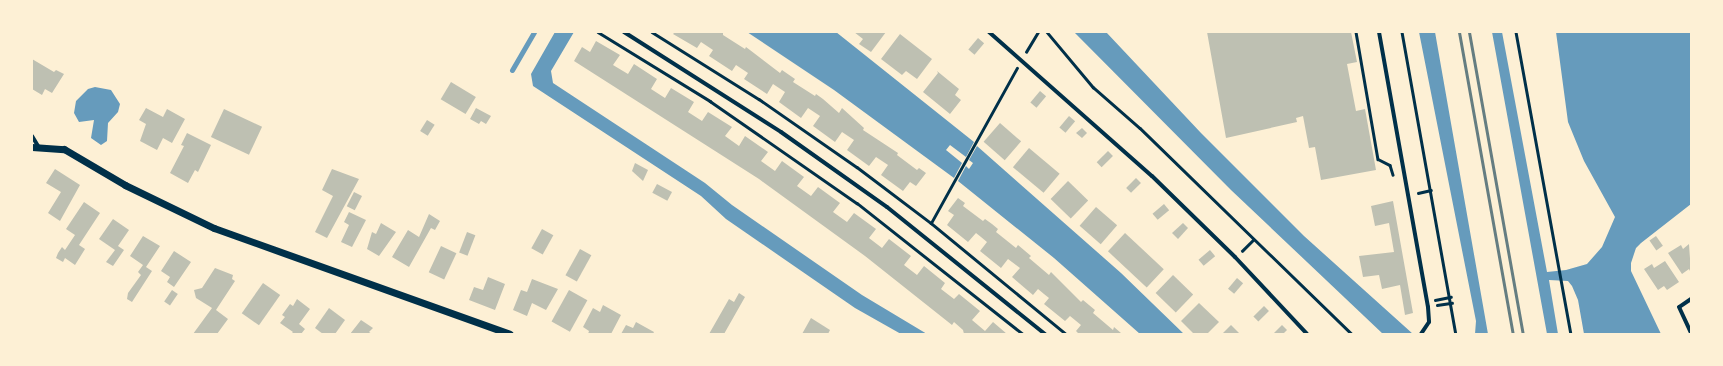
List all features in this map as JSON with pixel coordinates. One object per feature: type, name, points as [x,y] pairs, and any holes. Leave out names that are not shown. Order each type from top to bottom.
[{"type":"street","points":[[624,32],[781,132],[887,207],[1045,334]]},
{"type":"street","points":[[989,32],[1022,59],[1136,161],[1235,257],[1307,334]]},
{"type":"street","points":[[1379,32],[1428,306],[1429,322],[1421,334]]},
{"type":"street","points":[[32,136],[35,147],[70,152],[126,185],[214,228],[510,334]]},
{"type":"street","points":[[1691,299],[1680,307],[1691,333]]},
{"type":"path","points":[[598,32],[710,101],[850,198],[1023,334]]},
{"type":"path","points":[[931,223],[1038,32]]},
{"type":"path","points":[[1047,32],[1093,88],[1168,155],[1253,240],[1352,334]]},
{"type":"path","points":[[1356,32],[1378,159],[1390,165],[1394,183]]},
{"type":"path","points":[[1402,32],[1452,303],[1456,334]]},
{"type":"path","points":[[1516,32],[1571,334]]},
{"type":"path","points":[[1409,194],[1431,190]]},
{"type":"path","points":[[1235,257],[1253,240]]},
{"type":"path","points":[[1428,306],[1452,303]]},
{"type":"water","points":[[555,32],[574,32],[551,71],[553,83],[705,183],[732,205],[862,295],[927,334],[901,334],[855,308],[726,219],[701,196],[533,86],[531,74]]},
{"type":"water","points":[[747,32],[836,32],[974,142],[966,157],[950,145],[946,150],[962,163],[954,178],[834,90]]},
{"type":"water","points":[[1074,32],[1106,32],[1201,133],[1304,236],[1413,334],[1383,334],[1231,190]]},
{"type":"water","points":[[1419,32],[1435,32],[1488,334],[1475,334],[1476,321]]},
{"type":"water","points":[[1492,32],[1502,32],[1547,272],[1566,270],[1587,264],[1602,247],[1615,217],[1584,161],[1568,122],[1556,32],[1691,32],[1691,204],[1641,243],[1636,248],[1631,263],[1631,271],[1661,334],[1584,334],[1578,300],[1572,286],[1568,281],[1549,280],[1558,334],[1547,334]]},
{"type":"water","points":[[95,87],[111,90],[120,104],[118,112],[108,123],[107,141],[101,145],[91,138],[94,120],[79,122],[74,113],[76,101],[88,89]]},
{"type":"water","points":[[977,146],[1121,273],[1184,334],[1140,334],[1054,258],[958,181],[966,166],[969,169],[973,163],[969,160]]},
{"type":"building","points":[[675,32],[723,32],[723,35],[745,49],[746,47],[780,73],[782,70],[795,79],[793,82],[815,96],[816,94],[839,113],[842,108],[864,128],[863,130],[898,153],[897,155],[917,170],[919,168],[926,173],[916,186],[910,182],[903,191],[881,175],[888,165],[876,157],[869,166],[847,150],[854,140],[842,132],[835,142],[813,126],[820,116],[808,108],[801,118],[779,102],[785,92],[773,84],[767,94],[744,79],[748,73],[736,65],[732,71],[709,56],[713,50],[701,42],[697,48],[673,34]]},
{"type":"building","points":[[854,32],[886,32],[871,52],[859,44],[863,39]]},
{"type":"building","points":[[1207,32],[1351,32],[1357,62],[1347,64],[1356,111],[1365,109],[1376,170],[1321,180],[1315,147],[1309,148],[1303,116],[1296,118],[1297,122],[1226,138]]},
{"type":"building","points":[[900,34],[932,59],[917,79],[906,71],[902,75],[881,59]]},
{"type":"building","points":[[978,38],[984,43],[974,55],[968,49]]},
{"type":"building","points":[[596,41],[620,55],[613,65],[628,74],[634,64],[657,79],[651,89],[665,98],[671,88],[694,102],[688,112],[702,121],[708,112],[732,127],[725,136],[739,146],[745,136],[768,152],[761,161],[775,171],[782,161],[804,177],[797,186],[811,196],[818,187],[840,203],[833,212],[847,222],[854,213],[876,229],[869,238],[882,248],[889,239],[911,256],[904,265],[917,275],[924,266],[945,283],[941,289],[954,299],[959,294],[980,311],[972,320],[985,331],[993,322],[1007,334],[964,334],[963,330],[954,322],[952,325],[865,256],[759,179],[574,61],[582,47],[590,52]]},
{"type":"building","points":[[32,59],[54,72],[56,70],[64,74],[52,93],[45,89],[42,95],[32,89]]},
{"type":"building","points":[[937,71],[959,89],[955,95],[961,100],[950,114],[923,92],[938,73]]},
{"type":"building","points":[[451,82],[476,97],[466,114],[441,99]]},
{"type":"building","points":[[1040,91],[1046,96],[1036,108],[1030,102]]},
{"type":"building","points":[[146,108],[163,117],[167,109],[185,119],[172,143],[163,138],[157,150],[140,141],[146,124],[139,120]]},
{"type":"building","points":[[476,108],[491,116],[486,124],[481,121],[479,124],[470,119]]},
{"type":"building","points":[[224,109],[262,127],[249,155],[211,137]]},
{"type":"building","points":[[1069,116],[1075,121],[1065,133],[1059,127]]},
{"type":"building","points":[[427,120],[435,125],[428,136],[420,131]]},
{"type":"building","points":[[1000,123],[1021,141],[1005,160],[984,142]]},
{"type":"building","points":[[1082,128],[1087,133],[1082,138],[1076,133]]},
{"type":"building","points":[[187,133],[211,145],[198,172],[195,170],[188,183],[170,173],[184,146],[181,145]]},
{"type":"building","points":[[1029,148],[1060,174],[1044,193],[1013,167]]},
{"type":"building","points":[[1108,151],[1113,156],[1102,167],[1097,162]]},
{"type":"building","points":[[635,163],[648,170],[643,181],[632,171]]},
{"type":"building","points":[[55,169],[80,185],[60,221],[48,213],[61,192],[46,183]]},
{"type":"building","points":[[332,169],[359,179],[327,238],[315,232],[333,196],[322,190]]},
{"type":"building","points":[[1136,178],[1141,183],[1131,193],[1126,188]]},
{"type":"building","points":[[1068,181],[1088,200],[1071,218],[1051,199]]},
{"type":"building","points":[[657,184],[672,192],[667,201],[652,193]]},
{"type":"building","points":[[354,192],[362,196],[355,210],[347,206]]},
{"type":"building","points":[[958,198],[965,203],[963,206],[983,221],[985,219],[992,224],[998,229],[996,232],[1016,248],[1018,245],[1031,256],[1029,258],[1049,275],[1051,272],[1081,302],[1083,300],[1095,310],[1093,313],[1113,330],[1114,327],[1121,333],[1079,334],[1076,331],[1081,325],[1070,316],[1065,321],[1044,304],[1049,298],[1038,289],[1033,295],[1012,277],[1020,268],[1008,259],[1001,268],[980,251],[987,242],[976,233],[968,242],[947,225],[954,215],[948,211]]},
{"type":"building","points":[[1393,201],[1413,313],[1405,315],[1400,285],[1382,289],[1379,275],[1363,277],[1359,256],[1394,252],[1389,223],[1375,226],[1371,206]]},
{"type":"building","points":[[84,202],[100,213],[79,245],[85,249],[75,265],[65,258],[63,262],[56,258],[62,247],[65,250],[75,235],[66,229]]},
{"type":"building","points":[[1164,204],[1169,210],[1158,220],[1153,214]]},
{"type":"building","points":[[1096,207],[1117,225],[1101,244],[1080,226]]},
{"type":"building","points":[[349,212],[366,220],[352,247],[341,242],[349,225],[344,222]]},
{"type":"building","points":[[429,214],[440,221],[435,230],[431,228],[409,267],[392,257],[408,230],[419,237]]},
{"type":"building","points":[[113,219],[129,230],[118,246],[124,250],[113,266],[106,262],[115,250],[99,239]]},
{"type":"building","points":[[381,223],[396,232],[379,256],[367,249],[372,232],[376,234]]},
{"type":"building","points":[[1183,223],[1188,228],[1178,239],[1172,233]]},
{"type":"building","points":[[542,229],[553,235],[543,255],[531,248]]},
{"type":"building","points":[[467,232],[475,235],[468,256],[459,253]]},
{"type":"building","points":[[1125,233],[1164,269],[1147,287],[1108,251]]},
{"type":"building","points":[[143,236],[160,246],[146,267],[152,271],[132,302],[127,299],[128,293],[141,275],[138,272],[143,265],[130,256]]},
{"type":"building","points":[[1656,236],[1663,246],[1656,250],[1649,241]]},
{"type":"building","points":[[1689,244],[1691,273],[1689,269],[1682,274],[1668,253],[1681,245],[1683,249]]},
{"type":"building","points":[[441,246],[456,253],[444,279],[429,272]]},
{"type":"building","points":[[580,249],[591,255],[577,282],[565,275]]},
{"type":"building","points":[[1210,250],[1215,256],[1204,266],[1199,260]]},
{"type":"building","points":[[174,251],[191,262],[174,287],[167,282],[170,277],[161,271]]},
{"type":"building","points":[[1665,261],[1679,282],[1667,290],[1664,286],[1658,290],[1644,269],[1652,264],[1654,268]]},
{"type":"building","points":[[215,268],[233,275],[232,279],[235,281],[216,310],[228,319],[217,334],[193,334],[212,308],[196,298],[194,290],[202,288]]},
{"type":"building","points":[[1173,275],[1193,294],[1176,312],[1156,293]]},
{"type":"building","points":[[488,277],[505,284],[495,310],[469,300],[474,287],[483,290]]},
{"type":"building","points":[[1237,278],[1243,283],[1234,294],[1228,289]]},
{"type":"building","points":[[532,279],[558,289],[546,310],[532,303],[527,316],[513,310],[521,290],[527,292]]},
{"type":"building","points":[[263,283],[280,295],[259,325],[242,313]]},
{"type":"building","points":[[172,290],[178,294],[170,306],[164,302]]},
{"type":"building","points":[[569,290],[587,300],[570,332],[552,321]]},
{"type":"building","points":[[739,293],[745,297],[724,334],[709,334],[729,299],[734,302]]},
{"type":"building","points":[[297,299],[310,309],[299,324],[305,329],[301,334],[291,334],[293,332],[280,323],[285,317],[282,315],[290,304],[293,306]]},
{"type":"building","points":[[1199,303],[1219,322],[1207,334],[1194,334],[1181,321]]},
{"type":"building","points":[[603,305],[621,315],[611,334],[588,334],[589,331],[583,327],[593,308],[600,312]]},
{"type":"building","points":[[1264,306],[1269,311],[1258,322],[1253,317]]},
{"type":"building","points":[[329,308],[345,320],[335,334],[323,334],[315,328]]},
{"type":"building","points":[[811,318],[830,330],[828,334],[802,334]]},
{"type":"building","points":[[361,320],[373,328],[369,332],[372,334],[350,334]]},
{"type":"building","points":[[636,322],[654,332],[653,334],[621,334],[626,325],[633,328]]},
{"type":"building","points":[[1231,325],[1240,334],[1222,334]]},
{"type":"building","points":[[1282,325],[1287,330],[1283,334],[1273,334]]},
{"type":"waterway","points":[[512,70],[534,32]]},
{"type":"railway","points":[[1459,32],[1513,334]]},
{"type":"railway","points":[[1469,32],[1523,334]]}]
